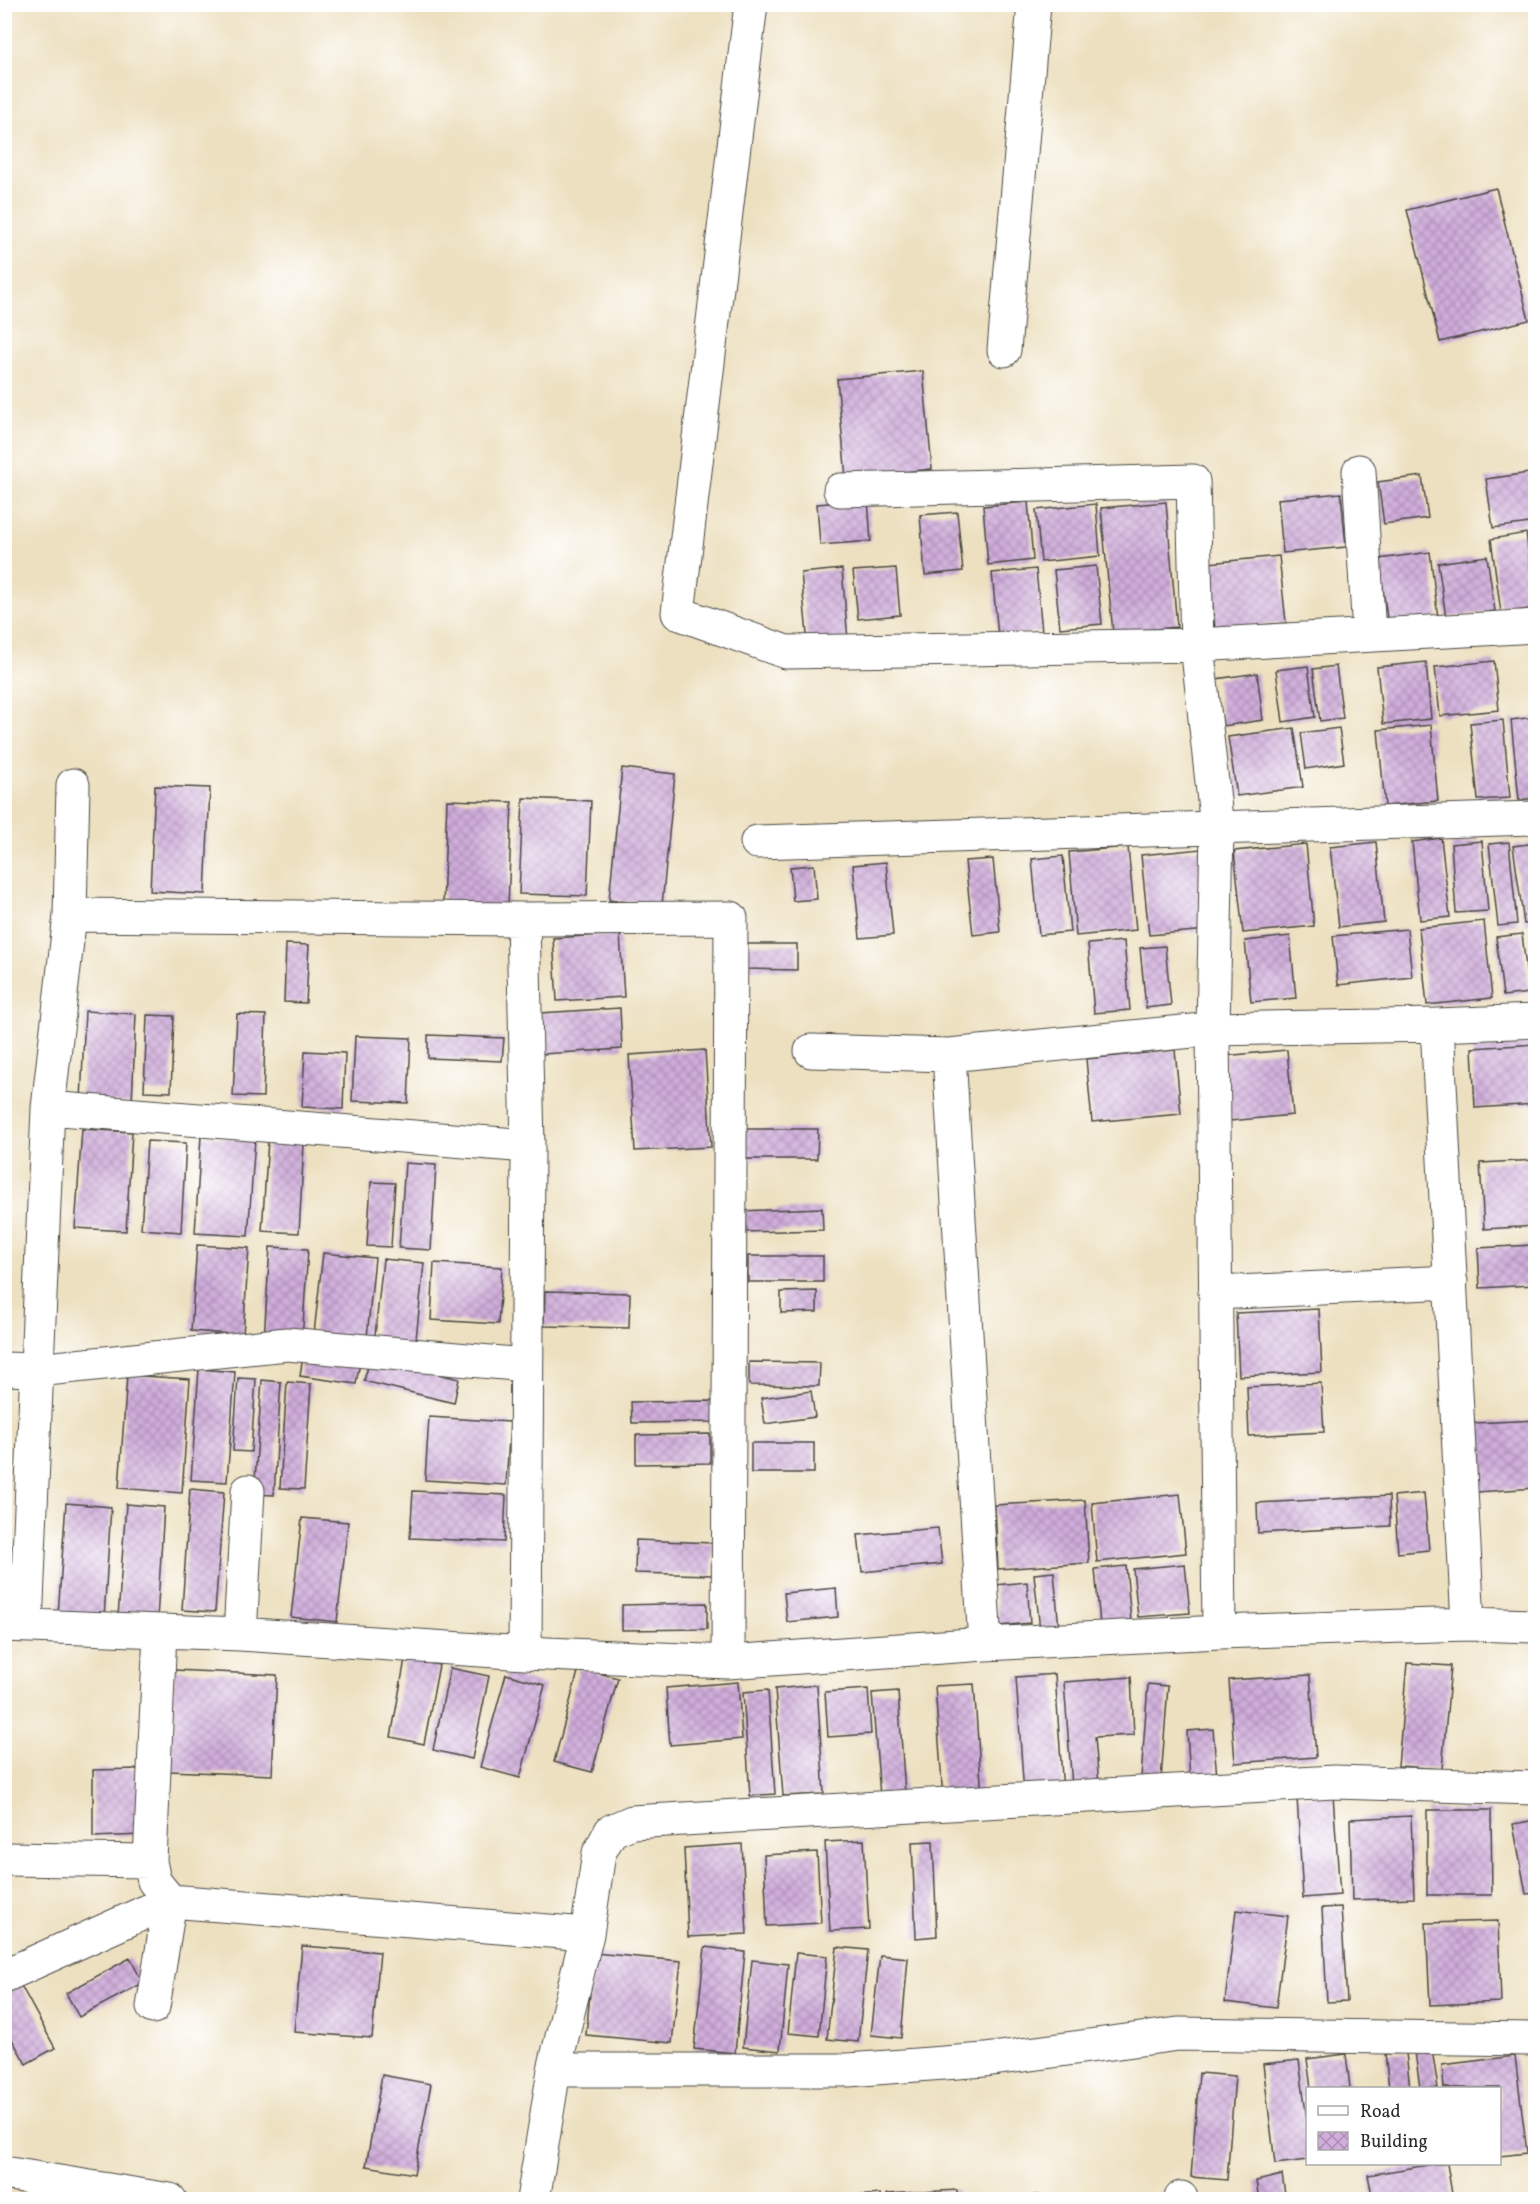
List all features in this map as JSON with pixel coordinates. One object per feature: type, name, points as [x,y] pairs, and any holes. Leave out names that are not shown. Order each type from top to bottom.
[{"type":"street","points":[[751,4],[678,614],[786,652],[1197,645],[1536,626]]},
{"type":"street","points":[[1004,350],[1034,4]]},
{"type":"street","points":[[1359,471],[1369,634]]},
{"type":"street","points":[[840,490],[1193,481],[1197,645],[1217,828],[1214,1029],[1218,1632]]},
{"type":"street","points":[[72,785],[70,915],[48,1108],[37,1370],[15,1625],[240,1634],[525,1653],[728,1662],[985,1644],[1218,1632],[1468,1624],[1536,1626]]},
{"type":"street","points":[[757,842],[1536,818]]},
{"type":"street","points":[[70,915],[523,919],[731,918],[728,1662]]},
{"type":"street","points":[[523,919],[528,1146],[525,1653]]},
{"type":"street","points":[[811,1052],[949,1055],[1214,1029],[1536,1021]]},
{"type":"street","points":[[1437,1025],[1468,1624]]},
{"type":"street","points":[[949,1055],[985,1644]]},
{"type":"street","points":[[48,1108],[528,1146]]},
{"type":"street","points":[[1215,1293],[1451,1282]]},
{"type":"street","points":[[4,1369],[37,1370],[287,1344],[525,1365]]},
{"type":"street","points":[[240,1634],[248,1491]]},
{"type":"street","points":[[153,2007],[170,1902],[154,1881],[150,1861],[160,1632]]},
{"type":"street","points":[[533,2199],[554,2070],[587,1935],[599,1853],[610,1831],[632,1822],[1334,1782],[1536,1788]]},
{"type":"street","points":[[4,1859],[150,1861]]},
{"type":"street","points":[[4,1976],[170,1902],[587,1935]]},
{"type":"street","points":[[554,2070],[848,2070],[985,2060],[1178,2034],[1536,2040]]},
{"type":"street","points":[[4,2173],[170,2199]]},
{"type":"building","points":[[1496,188],[1529,320],[1440,342],[1407,210]]},
{"type":"building","points":[[923,371],[932,469],[846,478],[837,379]]},
{"type":"building","points":[[1536,472],[1536,522],[1493,528],[1486,479]]},
{"type":"building","points":[[1422,476],[1428,518],[1384,524],[1378,482]]},
{"type":"building","points":[[1341,493],[1346,547],[1283,553],[1278,499]]},
{"type":"building","points":[[868,500],[871,541],[820,545],[817,504]]},
{"type":"building","points":[[1028,502],[1033,560],[988,565],[983,506]]},
{"type":"building","points":[[1166,502],[1177,627],[1113,633],[1101,508]]},
{"type":"building","points":[[1096,504],[1100,556],[1041,562],[1036,510]]},
{"type":"building","points":[[957,512],[963,571],[925,575],[920,515]]},
{"type":"building","points":[[1526,533],[1536,608],[1501,613],[1491,539]]},
{"type":"building","points":[[1430,552],[1438,618],[1388,625],[1379,559]]},
{"type":"building","points":[[1279,556],[1286,623],[1215,629],[1209,563]]},
{"type":"building","points":[[1487,556],[1495,611],[1446,618],[1438,563]]},
{"type":"building","points":[[1096,566],[1102,624],[1060,628],[1054,570]]},
{"type":"building","points":[[896,568],[900,615],[858,619],[853,571]]},
{"type":"building","points":[[842,569],[848,640],[808,645],[801,573]]},
{"type":"building","points":[[1036,569],[1042,632],[998,636],[992,573]]},
{"type":"building","points":[[1494,661],[1499,710],[1440,716],[1435,667]]},
{"type":"building","points":[[1426,662],[1431,719],[1383,724],[1377,667]]},
{"type":"building","points":[[1308,666],[1315,717],[1283,722],[1276,670]]},
{"type":"building","points":[[1336,666],[1343,718],[1320,721],[1313,669]]},
{"type":"building","points":[[1257,673],[1263,720],[1223,726],[1216,679]]},
{"type":"building","points":[[1536,717],[1536,798],[1519,800],[1511,720]]},
{"type":"building","points":[[1503,720],[1510,798],[1478,800],[1470,723]]},
{"type":"building","points":[[1431,725],[1438,801],[1385,806],[1378,730]]},
{"type":"building","points":[[1294,728],[1303,787],[1237,796],[1228,737]]},
{"type":"building","points":[[1339,728],[1344,763],[1306,769],[1301,733]]},
{"type":"building","points":[[622,768],[675,774],[662,905],[609,900]]},
{"type":"building","points":[[155,786],[210,788],[205,894],[150,891]]},
{"type":"building","points":[[523,798],[591,801],[587,896],[519,894]]},
{"type":"building","points":[[447,800],[512,802],[508,908],[443,906]]},
{"type":"building","points":[[1441,838],[1450,917],[1420,920],[1412,842]]},
{"type":"building","points":[[1482,841],[1488,911],[1456,913],[1451,844]]},
{"type":"building","points":[[1376,842],[1384,922],[1339,927],[1330,847]]},
{"type":"building","points":[[1509,842],[1517,924],[1498,926],[1489,844]]},
{"type":"building","points":[[1536,843],[1536,923],[1524,924],[1513,846]]},
{"type":"building","points":[[1306,844],[1314,926],[1243,933],[1234,851]]},
{"type":"building","points":[[1128,847],[1136,930],[1076,936],[1069,852]]},
{"type":"building","points":[[1201,849],[1208,930],[1149,935],[1141,855]]},
{"type":"building","points":[[1063,856],[1070,932],[1039,935],[1032,859]]},
{"type":"building","points":[[993,859],[1000,932],[973,935],[965,861]]},
{"type":"building","points":[[886,862],[893,935],[860,938],[853,865]]},
{"type":"building","points":[[814,865],[817,899],[793,901],[790,867]]},
{"type":"building","points":[[1484,921],[1492,998],[1427,1005],[1419,928]]},
{"type":"building","points":[[1407,929],[1412,977],[1338,985],[1333,936]]},
{"type":"building","points":[[1530,932],[1536,932],[1536,968],[1534,968]]},
{"type":"building","points":[[620,934],[624,997],[557,1001],[553,938]]},
{"type":"building","points":[[1522,934],[1529,993],[1503,996],[1496,937]]},
{"type":"building","points":[[1290,936],[1296,998],[1251,1002],[1245,941]]},
{"type":"building","points":[[1124,941],[1130,1010],[1094,1013],[1088,944]]},
{"type":"building","points":[[286,944],[309,945],[306,1003],[284,1002]]},
{"type":"building","points":[[743,944],[797,944],[797,970],[743,969]]},
{"type":"building","points":[[1165,946],[1171,1005],[1146,1008],[1140,948]]},
{"type":"building","points":[[620,1008],[622,1049],[542,1054],[540,1013]]},
{"type":"building","points":[[85,1011],[136,1014],[132,1103],[81,1101]]},
{"type":"building","points":[[237,1014],[266,1015],[263,1097],[233,1096]]},
{"type":"building","points":[[147,1015],[174,1016],[171,1092],[144,1091]]},
{"type":"building","points":[[428,1035],[504,1038],[502,1061],[428,1058]]},
{"type":"building","points":[[355,1036],[411,1038],[408,1103],[352,1101]]},
{"type":"building","points":[[1536,1044],[1536,1104],[1475,1108],[1472,1048]]},
{"type":"building","points":[[705,1050],[711,1147],[635,1151],[629,1055]]},
{"type":"building","points":[[1175,1050],[1181,1114],[1092,1122],[1086,1059]]},
{"type":"building","points":[[1287,1050],[1293,1115],[1230,1121],[1224,1056]]},
{"type":"building","points":[[305,1051],[345,1053],[343,1109],[302,1107]]},
{"type":"building","points":[[82,1129],[132,1132],[126,1231],[75,1228]]},
{"type":"building","points":[[742,1129],[818,1129],[817,1159],[742,1159]]},
{"type":"building","points":[[201,1136],[255,1139],[248,1236],[195,1233]]},
{"type":"building","points":[[268,1140],[304,1143],[299,1233],[262,1231]]},
{"type":"building","points":[[147,1141],[186,1143],[181,1232],[141,1229]]},
{"type":"building","points":[[1536,1160],[1536,1226],[1484,1229],[1480,1163]]},
{"type":"building","points":[[405,1163],[436,1165],[431,1250],[399,1248]]},
{"type":"building","points":[[371,1182],[395,1183],[391,1247],[367,1246]]},
{"type":"building","points":[[822,1208],[823,1230],[741,1232],[740,1211]]},
{"type":"building","points":[[197,1245],[249,1248],[243,1335],[191,1331]]},
{"type":"building","points":[[1533,1245],[1535,1285],[1480,1288],[1478,1248]]},
{"type":"building","points":[[270,1247],[308,1249],[302,1341],[264,1339]]},
{"type":"building","points":[[323,1253],[375,1258],[366,1347],[313,1342]]},
{"type":"building","points":[[748,1256],[823,1256],[823,1282],[748,1282]]},
{"type":"building","points":[[383,1259],[424,1263],[415,1349],[374,1345]]},
{"type":"building","points":[[434,1263],[502,1267],[498,1324],[431,1320]]},
{"type":"building","points":[[545,1291],[630,1293],[629,1328],[544,1326]]},
{"type":"building","points":[[817,1291],[817,1312],[781,1313],[781,1292]]},
{"type":"building","points":[[1319,1309],[1322,1372],[1239,1376],[1236,1313]]},
{"type":"building","points":[[304,1349],[361,1357],[356,1384],[300,1376]]},
{"type":"building","points":[[370,1358],[459,1379],[454,1403],[364,1381]]},
{"type":"building","points":[[749,1362],[820,1363],[819,1386],[749,1385]]},
{"type":"building","points":[[199,1369],[235,1372],[227,1482],[191,1480]]},
{"type":"building","points":[[127,1375],[190,1379],[182,1493],[119,1488]]},
{"type":"building","points":[[238,1378],[256,1379],[251,1452],[233,1451]]},
{"type":"building","points":[[262,1380],[281,1382],[274,1495],[254,1494]]},
{"type":"building","points":[[287,1382],[311,1384],[304,1489],[280,1488]]},
{"type":"building","points":[[1321,1383],[1324,1432],[1249,1436],[1247,1387]]},
{"type":"building","points":[[811,1391],[815,1417],[765,1424],[761,1398]]},
{"type":"building","points":[[713,1401],[713,1422],[632,1423],[631,1402]]},
{"type":"building","points":[[429,1417],[510,1422],[506,1485],[425,1480]]},
{"type":"building","points":[[1536,1420],[1536,1488],[1477,1492],[1473,1423]]},
{"type":"building","points":[[710,1434],[710,1463],[636,1464],[636,1435]]},
{"type":"building","points":[[751,1443],[814,1443],[814,1473],[751,1473]]},
{"type":"building","points":[[190,1489],[224,1492],[215,1612],[182,1610]]},
{"type":"building","points":[[413,1491],[506,1495],[504,1542],[410,1538]]},
{"type":"building","points":[[1424,1493],[1429,1550],[1398,1553],[1394,1496]]},
{"type":"building","points":[[1180,1494],[1186,1553],[1097,1562],[1092,1503]]},
{"type":"building","points":[[1389,1496],[1390,1526],[1258,1533],[1257,1503]]},
{"type":"building","points":[[1085,1500],[1089,1563],[998,1569],[995,1505]]},
{"type":"building","points":[[66,1503],[111,1507],[104,1618],[58,1615]]},
{"type":"building","points":[[126,1504],[164,1507],[157,1620],[118,1617]]},
{"type":"building","points":[[302,1518],[348,1522],[337,1622],[291,1617]]},
{"type":"building","points":[[938,1528],[942,1564],[862,1572],[858,1535]]},
{"type":"building","points":[[636,1540],[713,1543],[712,1575],[635,1573]]},
{"type":"building","points":[[1185,1564],[1190,1613],[1138,1617],[1133,1569]]},
{"type":"building","points":[[1126,1566],[1131,1621],[1100,1625],[1095,1569]]},
{"type":"building","points":[[1054,1572],[1059,1629],[1040,1630],[1034,1574]]},
{"type":"building","points":[[1027,1582],[1030,1623],[999,1626],[995,1585]]},
{"type":"building","points":[[836,1588],[838,1617],[787,1622],[784,1593]]},
{"type":"building","points":[[707,1603],[707,1629],[622,1630],[622,1605]]},
{"type":"building","points":[[405,1659],[439,1665],[424,1744],[391,1737]]},
{"type":"building","points":[[1407,1663],[1451,1666],[1442,1769],[1398,1766]]},
{"type":"building","points":[[450,1668],[489,1676],[472,1759],[433,1750]]},
{"type":"building","points":[[579,1668],[618,1678],[592,1772],[554,1762]]},
{"type":"building","points":[[174,1670],[277,1675],[272,1775],[169,1771]]},
{"type":"building","points":[[506,1674],[545,1685],[520,1778],[480,1767]]},
{"type":"building","points":[[1055,1674],[1063,1792],[1024,1795],[1016,1677]]},
{"type":"building","points":[[1310,1675],[1316,1757],[1235,1763],[1229,1680]]},
{"type":"building","points":[[1131,1677],[1134,1735],[1095,1737],[1099,1785],[1072,1786],[1064,1682]]},
{"type":"building","points":[[738,1682],[742,1739],[670,1745],[666,1688]]},
{"type":"building","points":[[974,1684],[982,1797],[943,1799],[935,1686]]},
{"type":"building","points":[[1148,1684],[1168,1686],[1161,1780],[1141,1778]]},
{"type":"building","points":[[817,1685],[824,1794],[783,1796],[775,1689]]},
{"type":"building","points":[[868,1689],[871,1734],[828,1737],[825,1692]]},
{"type":"building","points":[[768,1690],[775,1794],[750,1796],[743,1692]]},
{"type":"building","points":[[898,1691],[905,1794],[880,1796],[872,1693]]},
{"type":"building","points":[[1213,1729],[1217,1778],[1190,1780],[1187,1731]]},
{"type":"building","points":[[138,1769],[142,1835],[93,1837],[93,1770]]},
{"type":"building","points":[[1333,1795],[1340,1895],[1303,1898],[1297,1797]]},
{"type":"building","points":[[1427,1810],[1491,1810],[1492,1895],[1427,1895]]},
{"type":"building","points":[[1411,1816],[1414,1898],[1352,1900],[1350,1819]]},
{"type":"building","points":[[1536,1820],[1536,1893],[1526,1894],[1513,1824]]},
{"type":"building","points":[[864,1840],[869,1929],[830,1931],[825,1842]]},
{"type":"building","points":[[933,1841],[937,1936],[916,1938],[912,1842]]},
{"type":"building","points":[[742,1844],[747,1934],[688,1937],[684,1848]]},
{"type":"building","points":[[817,1852],[821,1923],[767,1926],[764,1855]]},
{"type":"building","points":[[1341,1907],[1347,2001],[1327,2002],[1322,1908]]},
{"type":"building","points":[[1236,1910],[1288,1916],[1276,2008],[1225,2002]]},
{"type":"building","points":[[1498,1921],[1501,2002],[1430,2005],[1426,1923]]},
{"type":"building","points":[[302,1946],[380,1952],[372,2038],[294,2032]]},
{"type":"building","points":[[705,1947],[745,1952],[735,2053],[694,2049]]},
{"type":"building","points":[[837,1947],[868,1950],[858,2042],[827,2039]]},
{"type":"building","points":[[594,1953],[681,1961],[672,2043],[586,2035]]},
{"type":"building","points":[[796,1953],[827,1956],[819,2036],[788,2033]]},
{"type":"building","points":[[880,1955],[908,1958],[901,2038],[871,2035]]},
{"type":"building","points":[[130,1958],[143,1983],[79,2017],[66,1993]]},
{"type":"building","points":[[752,1960],[788,1964],[780,2051],[743,2047]]},
{"type":"building","points":[[18,1980],[55,2048],[26,2064],[4,2025],[4,1988]]},
{"type":"building","points":[[1431,2043],[1438,2087],[1420,2087],[1414,2045]]},
{"type":"building","points":[[1406,2053],[1410,2087],[1389,2087],[1385,2054]]},
{"type":"building","points":[[1346,2054],[1350,2087],[1311,2087],[1307,2059]]},
{"type":"building","points":[[1515,2056],[1527,2153],[1501,2156],[1501,2087],[1444,2087],[1442,2065]]},
{"type":"building","points":[[1299,2060],[1306,2113],[1306,2160],[1275,2164],[1263,2064]]},
{"type":"building","points":[[1199,2073],[1235,2076],[1227,2180],[1191,2177]]},
{"type":"building","points":[[382,2075],[431,2084],[414,2174],[366,2166]]},
{"type":"building","points":[[1428,2165],[1447,2165],[1453,2200],[1373,2200],[1368,2175]]},
{"type":"building","points":[[1282,2175],[1286,2200],[1259,2200],[1256,2181]]},
{"type":"building","points":[[957,2190],[957,2200],[887,2200],[887,2194]]},
{"type":"building","points":[[880,2194],[880,2200],[831,2200],[831,2198]]},
{"type":"building","points":[[1039,2195],[1040,2200],[992,2200],[992,2198]]},
{"type":"building","points":[[4,2196],[20,2198],[20,2200],[4,2200]]}]
